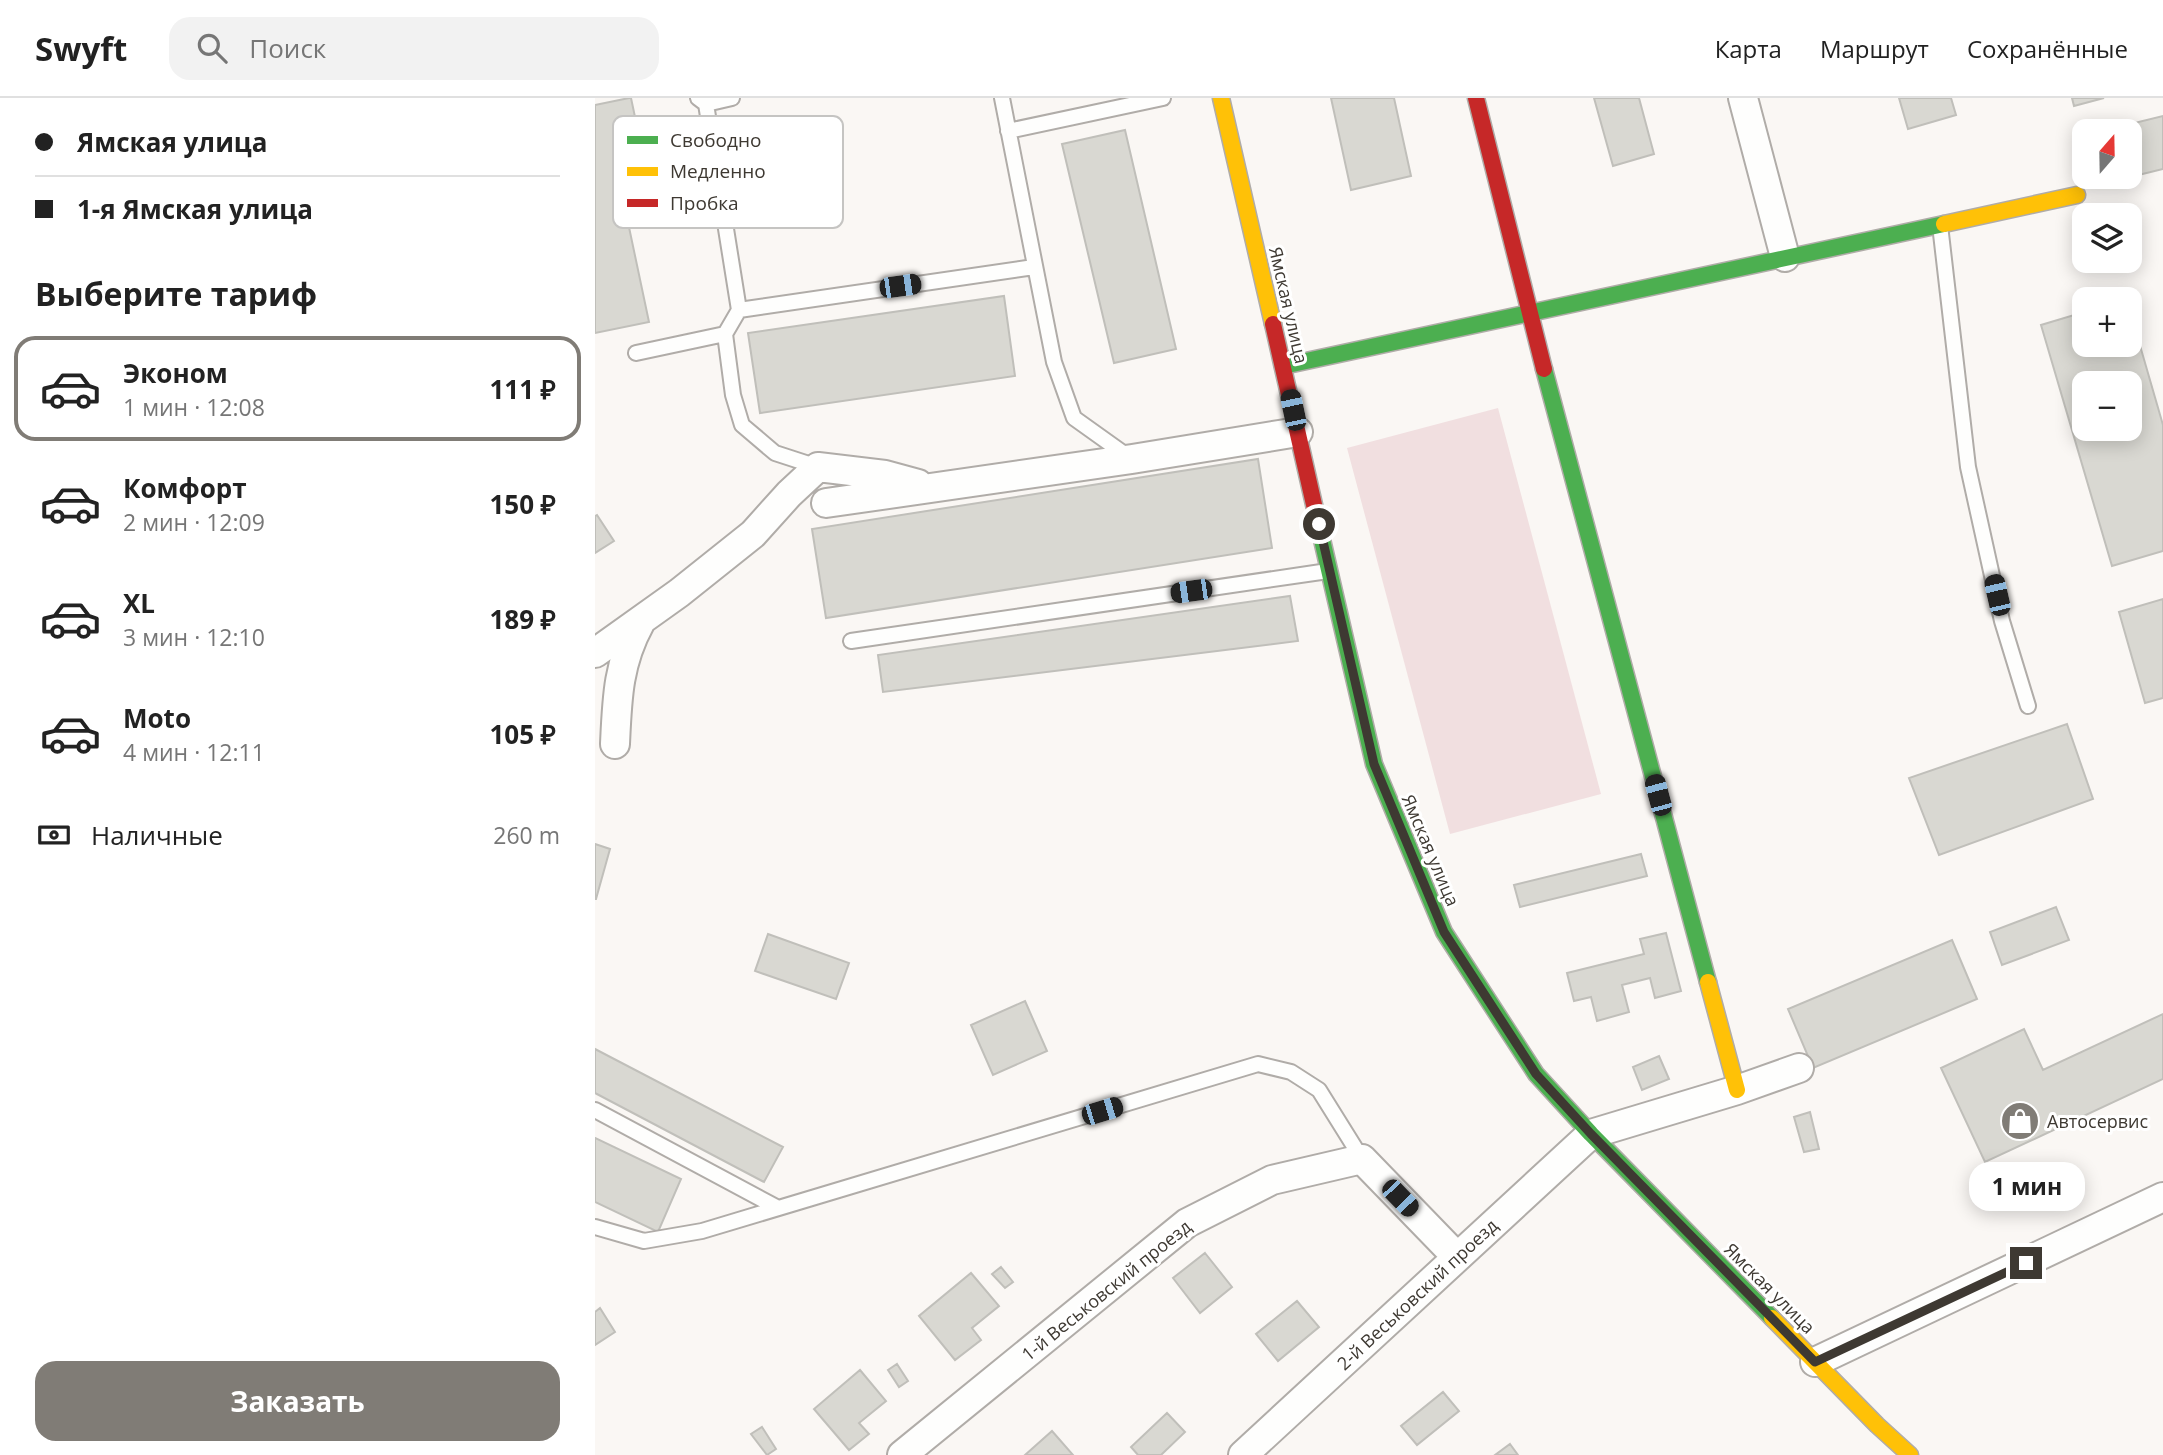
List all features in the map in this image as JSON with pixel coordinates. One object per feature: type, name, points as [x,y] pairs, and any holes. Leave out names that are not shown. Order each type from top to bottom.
[{"type":"street","name":"Ямская улица","points":[[1221,98],[1374,764],[1444,932],[1536,1074],[1591,1134],[1877,1425],[1910,1455]]},
{"type":"street","points":[[1476,98],[1529,312],[1737,1090]]},
{"type":"street","points":[[1743,98],[1786,257]]},
{"type":"street","points":[[1283,366],[2077,195]]},
{"type":"street","points":[[826,503],[1298,432]]},
{"type":"street","points":[[595,653],[753,534],[818,467],[885,475],[932,487]]},
{"type":"street","points":[[615,744],[618,693],[627,647],[641,620]]},
{"type":"street","points":[[1591,1134],[1737,1090],[1799,1068]]},
{"type":"street","name":"2-й Веськовский проезд","points":[[1244,1455],[1591,1134]]},
{"type":"street","points":[[1362,1159],[1457,1257]]},
{"type":"street","name":"1-й Веськовский проезд","points":[[902,1455],[1187,1223],[1272,1180],[1362,1159]]},
{"type":"street","points":[[1815,1362],[2163,1197]]},
{"type":"lane","points":[[702,101],[732,98]]},
{"type":"lane","points":[[1002,98],[1054,362],[1074,418],[1132,459]]},
{"type":"lane","points":[[1008,131],[1163,98]]},
{"type":"lane","points":[[1940,224],[1968,467],[2002,621],[2028,706]]},
{"type":"lane","points":[[724,228],[739,310],[725,334],[733,396],[742,425],[775,453],[818,467]]},
{"type":"lane","points":[[739,310],[1034,267]]},
{"type":"lane","points":[[636,353],[725,334]]},
{"type":"lane","points":[[851,641],[1330,570]]},
{"type":"lane","points":[[595,1227],[643,1241],[702,1231],[1258,1063],[1291,1072],[1319,1090],[1362,1159]]},
{"type":"lane","points":[[595,1110],[778,1208]]},
{"type":"shaded area","points":[[1498,408],[1601,794],[1450,834],[1347,448]]},
{"type":"building","points":[[631,98],[635,116],[613,116],[613,228],[629,228],[649,322],[595,333],[595,252],[595,105]]},
{"type":"building","points":[[1331,98],[1394,98],[1411,176],[1351,190]]},
{"type":"building","points":[[1594,98],[1639,98],[1654,154],[1613,166]]},
{"type":"building","points":[[1899,98],[1951,98],[1956,115],[1908,129]]},
{"type":"building","points":[[2072,98],[2104,98],[2074,106]]},
{"type":"building","points":[[2163,116],[2163,169],[2142,174],[2142,121]]},
{"type":"building","points":[[1125,130],[1176,349],[1114,363],[1062,144]]},
{"type":"building","points":[[1004,296],[1015,376],[760,413],[748,333]]},
{"type":"building","points":[[2072,316],[2072,357],[2142,357],[2142,352],[2163,425],[2163,551],[2112,566],[2075,441],[2142,441],[2142,371],[2072,371],[2072,430],[2041,325]]},
{"type":"building","points":[[1258,459],[1272,548],[826,618],[812,529]]},
{"type":"building","points":[[597,515],[614,541],[595,553],[595,516]]},
{"type":"building","points":[[1290,596],[1298,641],[883,692],[878,655]]},
{"type":"building","points":[[2163,599],[2163,698],[2145,703],[2119,612]]},
{"type":"building","points":[[2067,724],[2093,799],[1939,855],[1909,778]]},
{"type":"building","points":[[595,844],[610,849],[596,899],[595,899]]},
{"type":"building","points":[[1641,854],[1647,876],[1520,907],[1514,885]]},
{"type":"building","points":[[2056,907],[2069,940],[2002,965],[1990,932]]},
{"type":"building","points":[[1666,933],[1681,991],[1655,998],[1650,978],[1622,985],[1629,1012],[1597,1021],[1591,997],[1574,1001],[1567,973],[1644,954],[1640,939]]},
{"type":"building","points":[[768,934],[849,963],[836,999],[755,971]]},
{"type":"building","points":[[1952,940],[1977,999],[1813,1068],[1788,1009]]},
{"type":"building","points":[[1025,1001],[1047,1051],[993,1075],[971,1025]]},
{"type":"building","name":"Автосервис","points":[[2163,1014],[2163,1079],[1985,1162],[1941,1068],[2024,1029],[2043,1070]]},
{"type":"building","points":[[595,1049],[783,1147],[764,1182],[595,1093]]},
{"type":"building","points":[[1659,1056],[1669,1079],[1642,1090],[1633,1067]]},
{"type":"building","points":[[1810,1112],[1819,1149],[1804,1152],[1794,1117]]},
{"type":"building","points":[[595,1138],[681,1179],[658,1232],[595,1202]]},
{"type":"building","points":[[1205,1253],[1232,1287],[1200,1313],[1173,1278]]},
{"type":"building","points":[[1001,1267],[1013,1282],[1005,1288],[992,1274]]},
{"type":"building","points":[[971,1273],[999,1306],[972,1328],[981,1340],[955,1360],[919,1316]]},
{"type":"building","points":[[1297,1301],[1319,1327],[1278,1361],[1256,1334]]},
{"type":"building","points":[[600,1308],[615,1332],[595,1345],[595,1312]]},
{"type":"building","points":[[897,1364],[908,1381],[899,1387],[888,1370]]},
{"type":"building","points":[[860,1370],[886,1401],[859,1423],[869,1434],[849,1450],[814,1409]]},
{"type":"building","points":[[1443,1392],[1459,1411],[1417,1445],[1401,1426]]},
{"type":"building","points":[[1167,1413],[1185,1432],[1161,1455],[1138,1455],[1131,1447]]},
{"type":"building","points":[[762,1427],[776,1449],[767,1455],[751,1434]]},
{"type":"building","points":[[1052,1431],[1073,1455],[1025,1455]]},
{"type":"building","points":[[1510,1444],[1518,1455],[1495,1455]]},
{"type":"traffic: fast","points":[[1283,366],[1944,224]]},
{"type":"traffic: fast","points":[[1544,369],[1708,982]]},
{"type":"traffic: fast","points":[[1320,531],[1374,764],[1444,932],[1536,1074],[1591,1134],[1772,1318]]},
{"type":"traffic: slow","points":[[1221,98],[1273,324]]},
{"type":"traffic: slow","points":[[1944,224],[2077,195]]},
{"type":"traffic: slow","points":[[1708,982],[1737,1090]]},
{"type":"traffic: slow","points":[[1772,1318],[1910,1455]]},
{"type":"traffic: jam","points":[[1476,98],[1544,369]]},
{"type":"traffic: jam","points":[[1273,324],[1320,531]]},
{"type":"place","name":"Автосервис","points":[[2020,1121]]},
{"type":"route","points":[[1319,524],[1374,764],[1444,932],[1536,1074],[1591,1134],[1815,1362],[2026,1263]]}]
